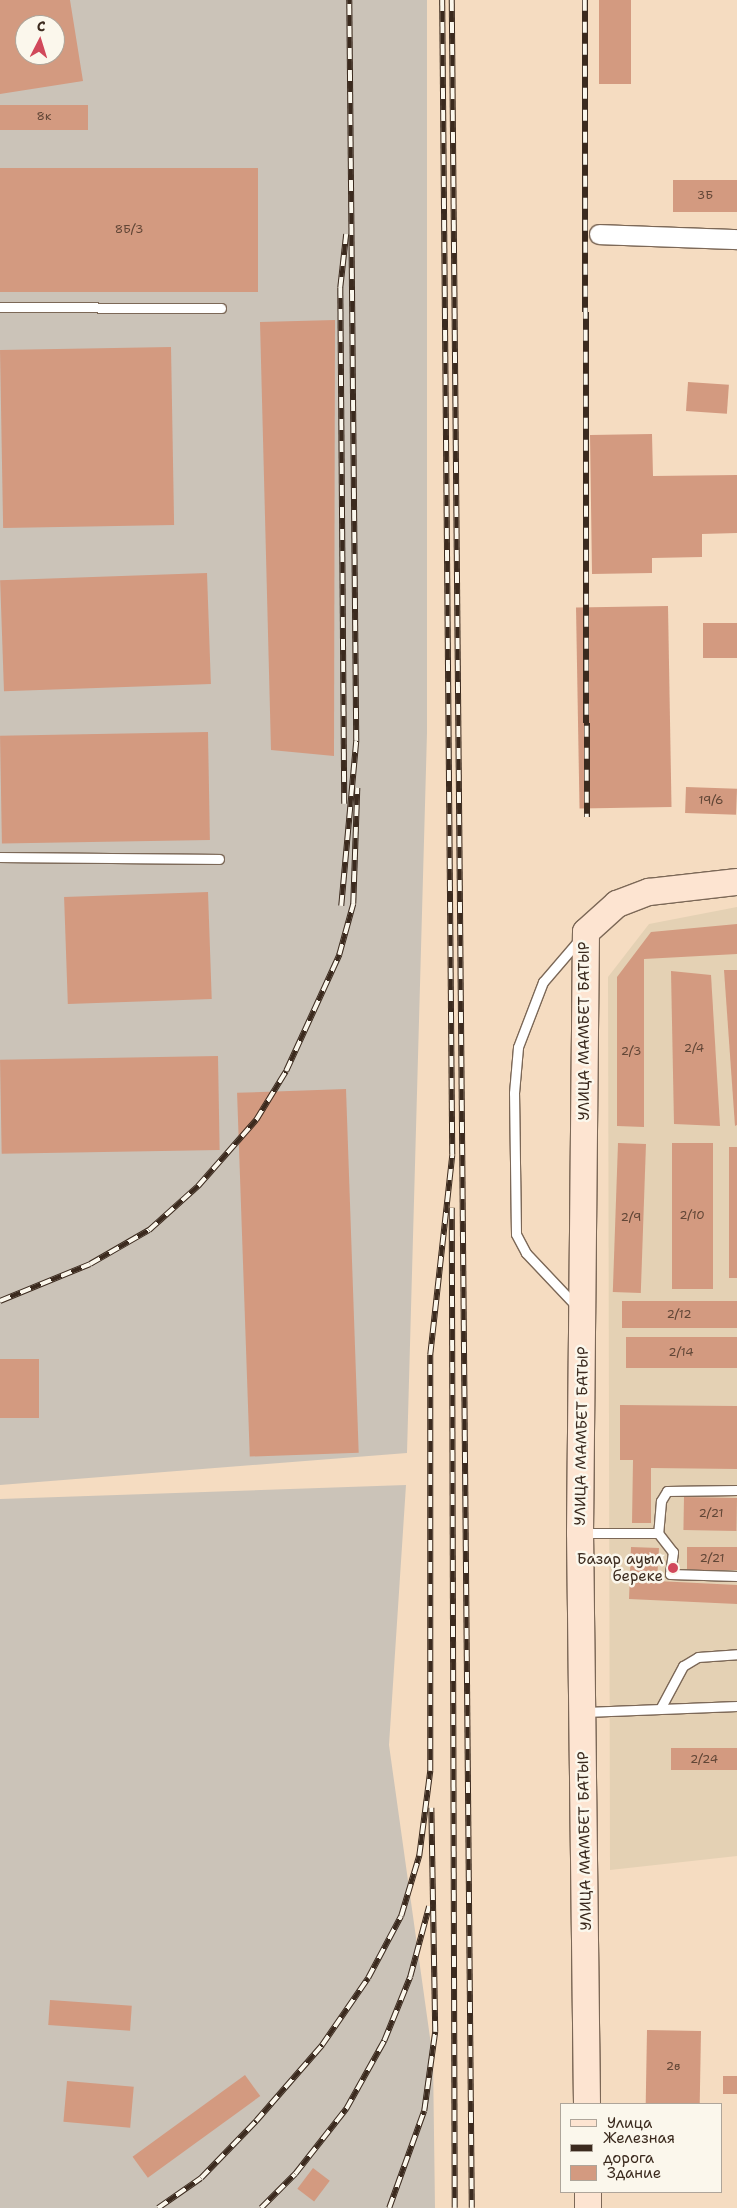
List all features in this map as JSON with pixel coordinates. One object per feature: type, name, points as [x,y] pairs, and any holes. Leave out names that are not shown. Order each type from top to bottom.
[{"type":"main road","name":"УЛИЦА МАМБЕТ БАТЫР","points":[[587,2103],[580,1533],[586,932],[617,904],[649,892],[737,882]]},
{"type":"main road","points":[[588,2193],[588,2208]]},
{"type":"street","points":[[599,234],[737,239]]},
{"type":"lane","points":[[0,308],[221,308]]},
{"type":"lane","points":[[0,857],[219,859]]},
{"type":"lane","points":[[583,1313],[526,1253],[516,1234],[514,1093],[518,1047],[543,982],[586,932]]},
{"type":"lane","points":[[737,1490],[667,1491],[661,1501],[658,1533],[673,1552],[670,1574],[737,1576]]},
{"type":"lane","points":[[580,1533],[658,1533]]},
{"type":"lane","points":[[660,1709],[683,1666],[698,1657],[737,1654]]},
{"type":"lane","points":[[583,1712],[737,1706]]},
{"type":"shaded area","points":[[0,0],[427,0],[427,733],[407,1453],[0,1485]]},
{"type":"shaded area","name":"Базар ауыл береке","points":[[737,907],[737,1856],[610,1870],[608,977],[649,924]]},
{"type":"shaded area","points":[[406,1485],[389,1745],[433,2059],[435,2208],[0,2208],[0,1499]]},
{"type":"building","points":[[0,0],[70,0],[83,81],[0,94]]},
{"type":"building","points":[[599,0],[631,0],[631,84],[599,84]]},
{"type":"building","points":[[0,105],[88,105],[88,130],[0,130]]},
{"type":"building","points":[[0,168],[258,168],[258,292],[0,292]]},
{"type":"building","points":[[673,180],[737,180],[737,212],[673,212]]},
{"type":"building","points":[[335,320],[334,756],[271,750],[260,322]]},
{"type":"building","points":[[171,347],[174,525],[3,528],[0,350]]},
{"type":"building","points":[[688,382],[729,385],[727,414],[686,411]]},
{"type":"building","points":[[652,434],[653,476],[737,475],[737,533],[702,534],[702,557],[652,558],[652,573],[592,574],[590,435]]},
{"type":"building","points":[[207,573],[211,684],[4,691],[0,580]]},
{"type":"building","points":[[668,606],[672,807],[580,809],[576,608]]},
{"type":"building","points":[[703,623],[737,623],[737,658],[703,658]]},
{"type":"building","points":[[208,732],[210,840],[2,844],[0,736]]},
{"type":"building","points":[[686,787],[737,789],[736,815],[685,813]]},
{"type":"building","points":[[208,892],[212,999],[68,1004],[64,897]]},
{"type":"building","points":[[737,924],[737,954],[644,959],[644,1127],[617,1126],[617,977],[651,932]]},
{"type":"building","points":[[724,970],[737,970],[737,1125],[735,1126]]},
{"type":"building","points":[[671,971],[711,975],[720,1126],[674,1124]]},
{"type":"building","points":[[218,1056],[220,1150],[2,1154],[0,1060]]},
{"type":"building","points":[[346,1089],[359,1453],[250,1457],[237,1093]]},
{"type":"building","points":[[618,1143],[646,1144],[641,1293],[613,1292]]},
{"type":"building","points":[[672,1143],[713,1143],[713,1289],[672,1289]]},
{"type":"building","points":[[729,1147],[737,1147],[737,1278],[729,1278]]},
{"type":"building","points":[[622,1301],[737,1301],[737,1328],[622,1328]]},
{"type":"building","points":[[626,1337],[737,1337],[737,1368],[626,1368]]},
{"type":"building","points":[[0,1359],[39,1359],[39,1418],[0,1418]]},
{"type":"building","points":[[620,1405],[737,1406],[737,1469],[651,1468],[651,1523],[632,1523],[633,1460],[620,1460]]},
{"type":"building","points":[[684,1497],[737,1498],[736,1531],[683,1530]]},
{"type":"building","points":[[631,1547],[659,1548],[657,1581],[737,1585],[737,1604],[629,1599]]},
{"type":"building","points":[[687,1547],[737,1547],[737,1570],[687,1570]]},
{"type":"building","points":[[671,1748],[737,1748],[737,1770],[671,1770]]},
{"type":"building","points":[[50,2000],[132,2006],[130,2031],[48,2025]]},
{"type":"building","points":[[647,2030],[701,2031],[700,2103],[646,2103]]},
{"type":"building","points":[[245,2075],[260,2096],[148,2178],[133,2157]]},
{"type":"building","points":[[723,2076],[737,2076],[737,2094],[723,2094]]},
{"type":"building","points":[[67,2081],[134,2087],[130,2128],[63,2122]]},
{"type":"building","points":[[313,2168],[330,2181],[314,2201],[297,2189]]},
{"type":"railway","points":[[341,906],[356,741],[349,0]]},
{"type":"railway","points":[[158,2208],[201,2178],[256,2121],[322,2045],[368,1978],[401,1916],[419,1856],[430,1771],[430,1355],[452,1155],[442,0]]},
{"type":"railway","points":[[452,0],[472,2208]]},
{"type":"railway","points":[[585,0],[587,817]]},
{"type":"railway","points":[[344,804],[340,288],[346,234]]},
{"type":"railway","points":[[0,1301],[90,1264],[149,1230],[198,1186],[256,1120],[286,1071],[339,955],[353,904],[357,788]]},
{"type":"railway","points":[[452,1208],[455,2208]]},
{"type":"railway","points":[[389,2208],[424,2111],[435,2032],[431,1808]]},
{"type":"railway","points":[[261,2208],[295,2174],[346,2109],[384,2041],[410,1977],[429,1906]]},
{"type":"place","name":"Базар ауыл береке","points":[[673,1568]]}]
